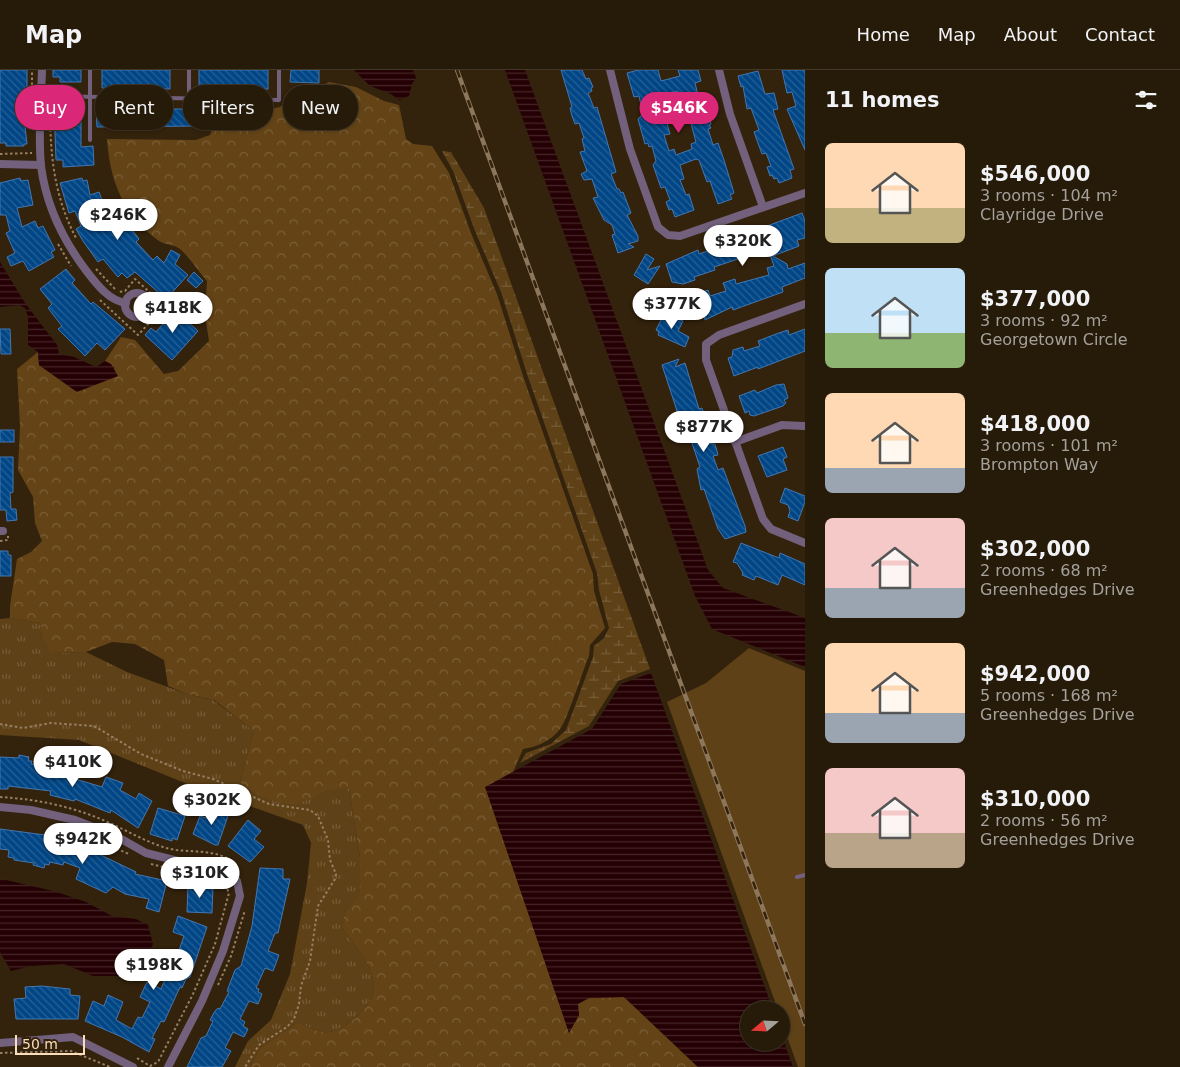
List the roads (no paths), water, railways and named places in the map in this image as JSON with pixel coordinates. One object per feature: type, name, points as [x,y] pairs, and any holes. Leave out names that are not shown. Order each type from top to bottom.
[{"type":"street","points":[[42,70],[42,85]]},
{"type":"street","points":[[610,70],[630,149],[658,227],[668,234],[680,236],[805,192]]},
{"type":"street","points":[[719,70],[730,114],[763,207]]},
{"type":"street","points":[[42,130],[41,165],[55,217],[75,256],[105,292],[117,302],[126,304]]},
{"type":"street","points":[[0,164],[41,165]]},
{"type":"street","points":[[805,304],[719,335],[706,344],[706,360],[763,519],[771,529],[805,543]]},
{"type":"street","points":[[735,442],[782,425],[804,426]]},
{"type":"street","points":[[0,807],[31,810],[75,820],[116,836],[146,853],[182,862],[211,863],[221,866],[238,881],[240,896],[223,951],[202,1001],[168,1067]]},
{"type":"street","points":[[0,1043],[73,1037],[133,1067]]},
{"type":"lane","points":[[90,70],[90,140]]},
{"type":"lane","points":[[189,70],[189,85]]},
{"type":"lane","points":[[273,100],[279,100],[279,70]]},
{"type":"lane","points":[[85,97],[183,99]]},
{"type":"lane","points":[[797,877],[805,875]]},
{"type":"railway","points":[[457,70],[805,1024]]}]
